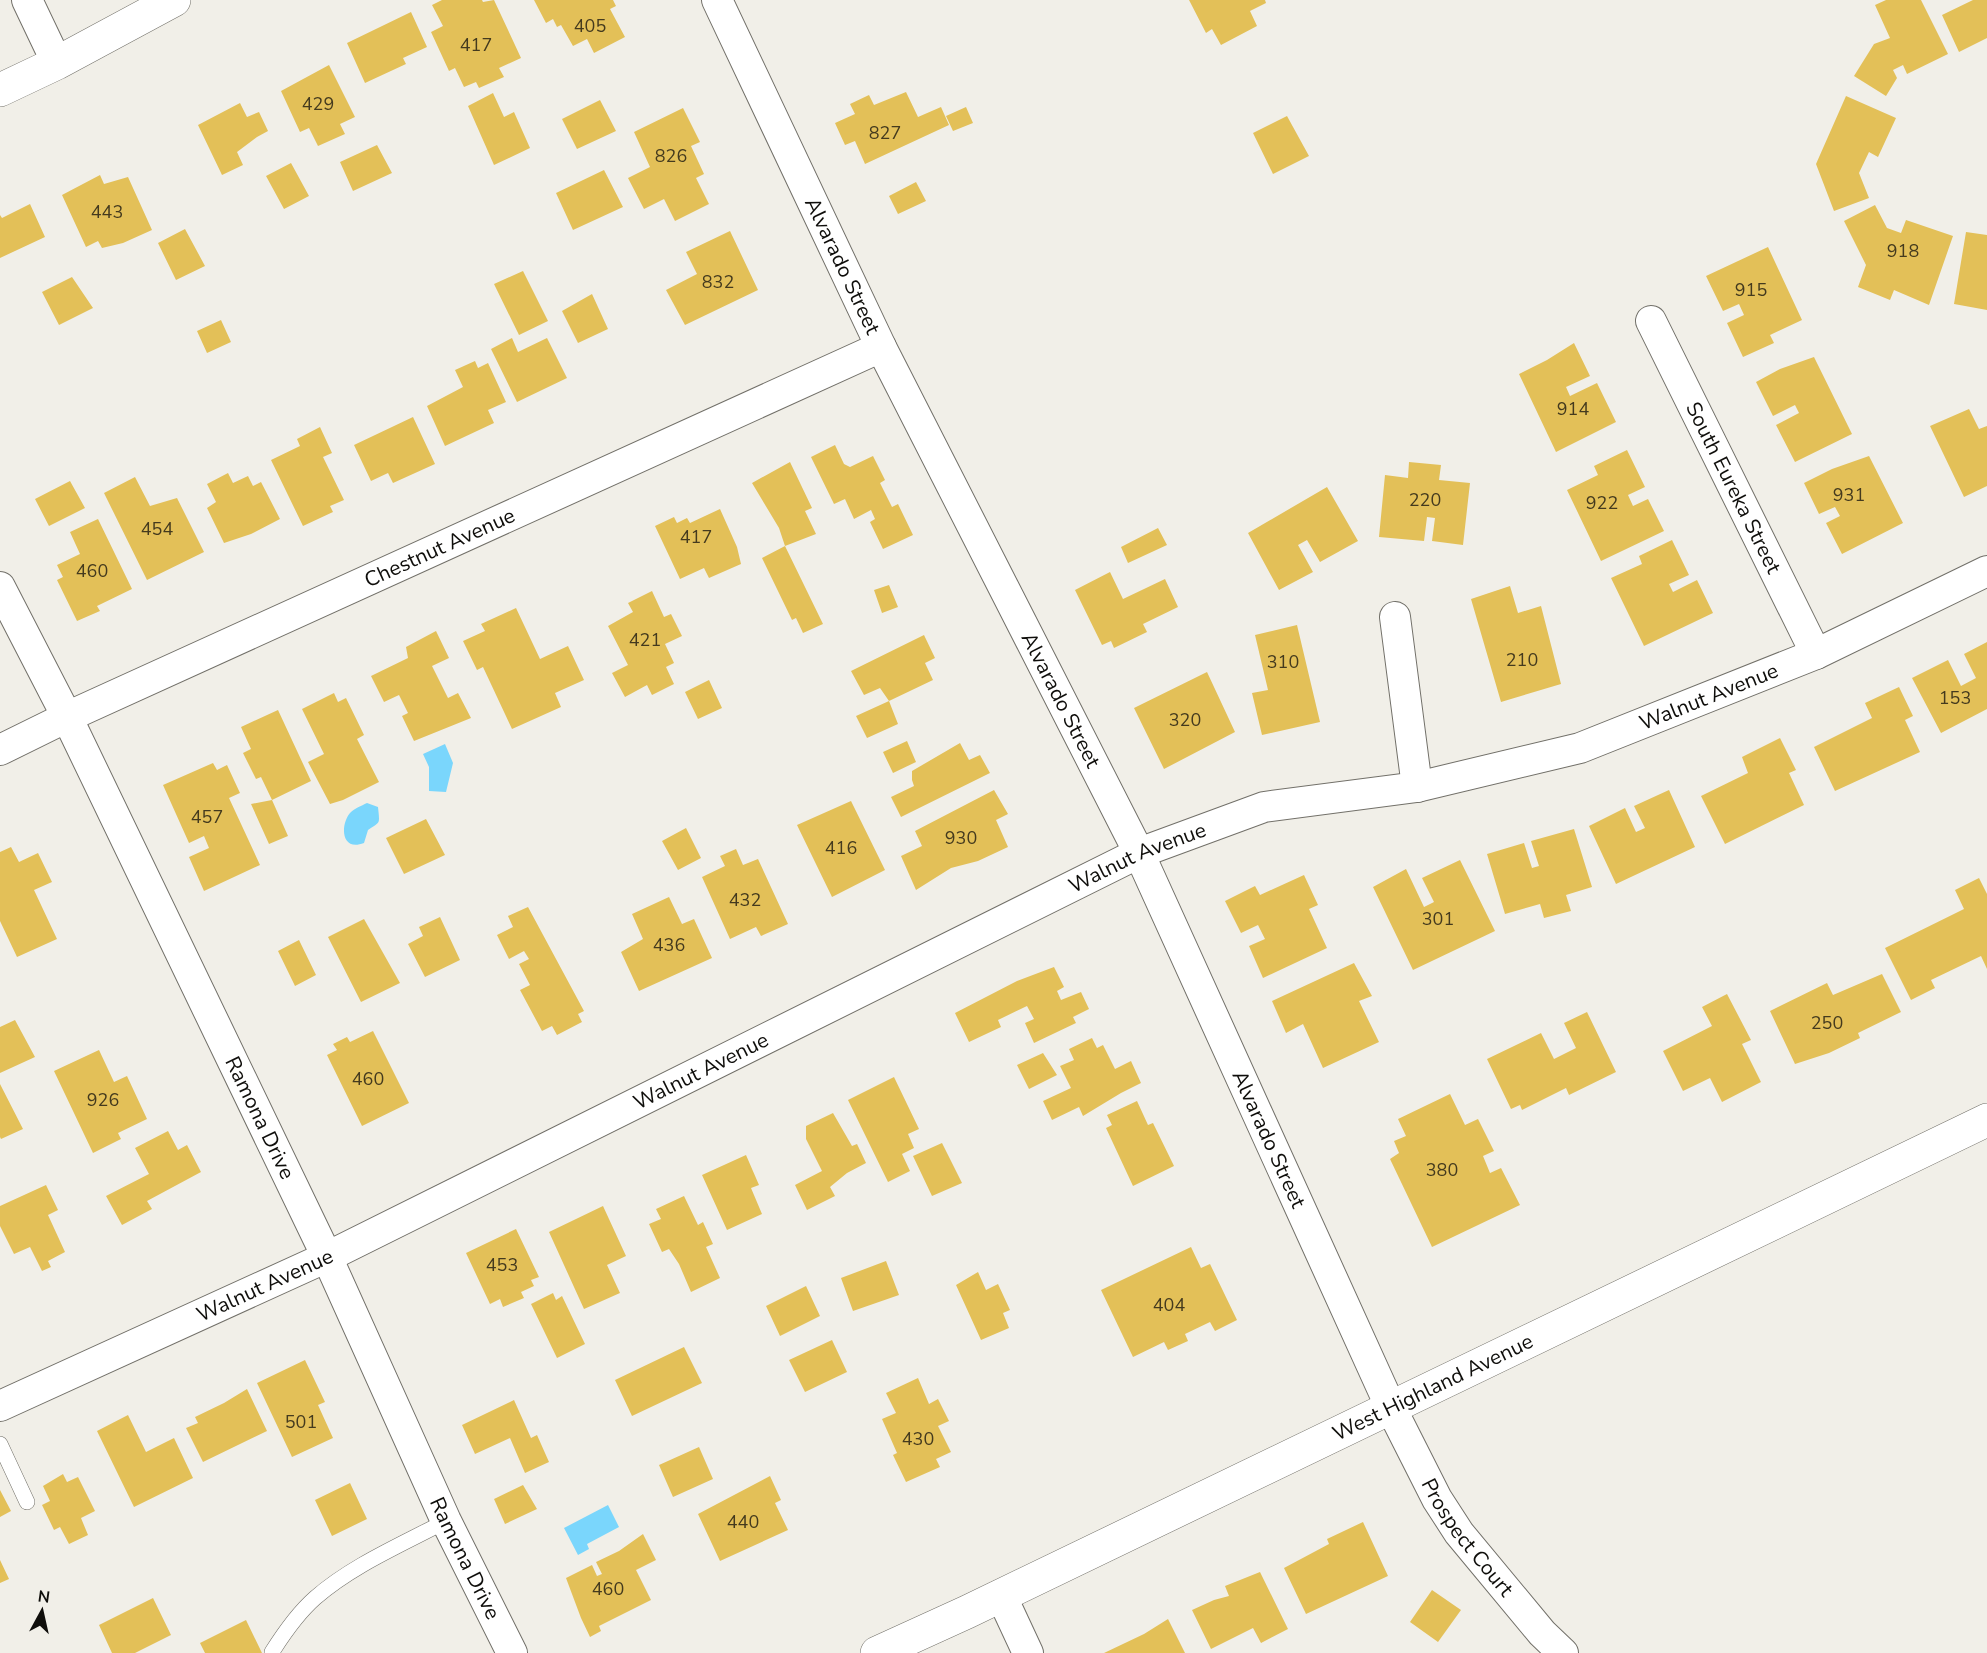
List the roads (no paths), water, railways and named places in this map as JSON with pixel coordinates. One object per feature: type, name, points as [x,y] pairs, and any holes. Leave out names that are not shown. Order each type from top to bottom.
[{"type":"street","points":[[27,0],[57,63]]},
{"type":"street","points":[[0,90],[57,63],[174,0]]},
{"type":"street","name":"Alvarado Street","points":[[717,0],[881,347],[1139,853],[1391,1408]]},
{"type":"street","name":"South Eureka Street","points":[[1651,321],[1816,654]]},
{"type":"street","name":"Chestnut Avenue","points":[[0,750],[67,717],[881,347]]},
{"type":"street","name":"Walnut Avenue","points":[[0,1406],[327,1257],[1139,853],[1264,807],[1417,787],[1580,748],[1816,654],[1987,571]]},
{"type":"street","name":"Ramona Drive","points":[[0,587],[67,717],[327,1257],[446,1521],[512,1653]]},
{"type":"street","points":[[1395,617],[1417,787]]},
{"type":"street","name":"West Highland Avenue","points":[[877,1653],[1987,1120]]},
{"type":"street","name":"Prospect Court","points":[[1391,1408],[1437,1499],[1459,1533],[1542,1633],[1563,1653]]},
{"type":"street","points":[[1001,1595],[1028,1653]]},
{"type":"lane","points":[[0,1444],[27,1502]]},
{"type":"lane","points":[[272,1652],[287,1629],[313,1599],[337,1581],[384,1553],[446,1521]]},
{"type":"water","points":[[445,744],[453,763],[446,792],[429,791],[429,767],[423,754]]},
{"type":"water","points":[[367,803],[378,807],[378,822],[368,830],[364,843],[351,844],[347,841],[344,830],[347,818],[354,810]]},
{"type":"water","points":[[608,1505],[619,1527],[587,1544],[589,1549],[578,1555],[564,1528]]}]
